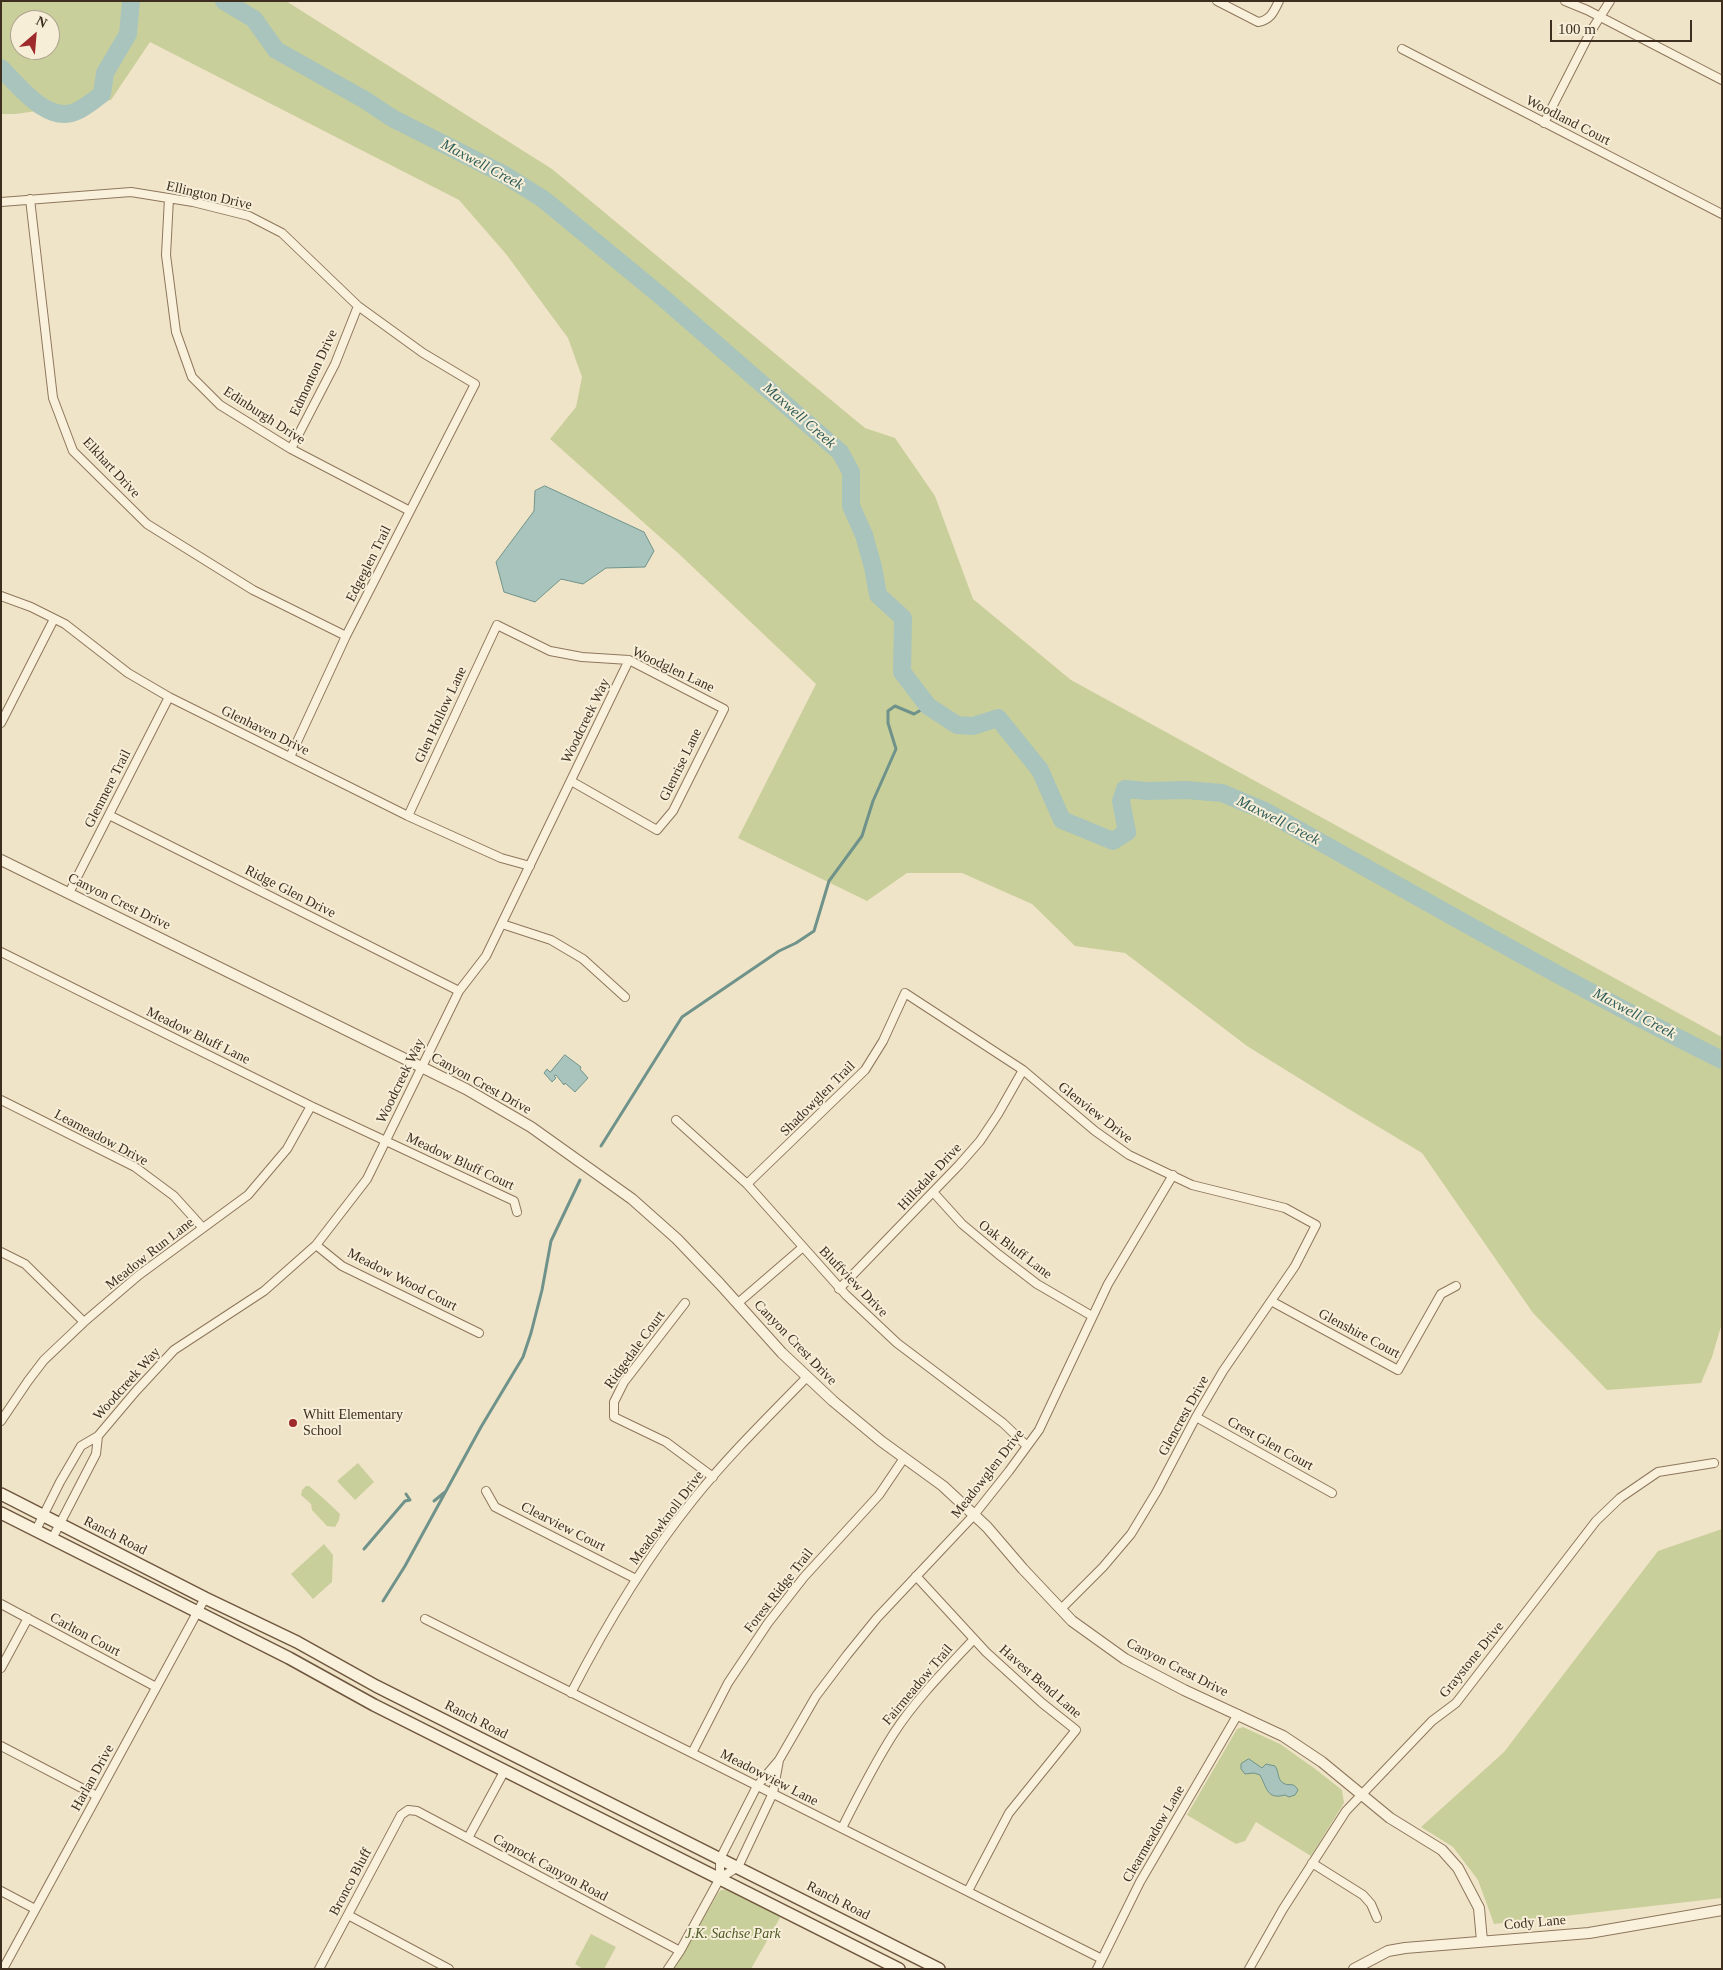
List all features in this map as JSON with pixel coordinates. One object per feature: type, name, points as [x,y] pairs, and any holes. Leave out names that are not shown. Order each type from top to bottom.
[{"type":"main road","name":"Ranch Road","points":[[1,1494],[205,1598],[297,1642],[376,1686],[939,1969]]},
{"type":"main road","points":[[1,1513],[289,1658],[374,1705],[899,1969]]},
{"type":"street","points":[[1217,1],[1254,21],[1263,21],[1271,16],[1279,1]]},
{"type":"street","points":[[1565,1],[1722,80]]},
{"type":"street","points":[[1544,123],[1591,31],[1610,1]]},
{"type":"street","name":"Woodland Court","points":[[1402,49],[1722,214]]},
{"type":"street","name":"Ellington Drive","points":[[1,202],[131,192],[192,202],[249,216],[282,233],[358,306],[423,353],[475,384]]},
{"type":"street","name":"Edinburgh Drive","points":[[170,198],[166,255],[176,332],[192,377],[220,405],[291,450],[410,512]]},
{"type":"street","name":"Elkhart Drive","points":[[30,199],[53,398],[73,450],[147,524],[253,590],[346,636]]},
{"type":"street","name":"Edmonton Drive","points":[[291,450],[335,364],[358,306]]},
{"type":"street","name":"Edgeglen Trail","points":[[290,757],[346,636],[475,384]]},
{"type":"street","name":"Glenhaven Drive","points":[[1,596],[64,624],[128,673],[169,697],[408,816],[501,858],[530,866]]},
{"type":"street","points":[[1,723],[54,619]]},
{"type":"street","name":"Woodglen Lane","points":[[497,625],[550,651],[629,660],[724,709]]},
{"type":"street","name":"Glen Hollow Lane","points":[[408,816],[497,625]]},
{"type":"street","name":"Woodcreek Way","points":[[36,1530],[60,1482],[81,1446],[98,1436],[174,1350],[264,1292],[316,1245],[366,1179],[459,991],[486,956],[629,660]]},
{"type":"street","name":"Glenmere Trail","points":[[69,893],[169,697]]},
{"type":"street","name":"Glenrise Lane","points":[[571,781],[657,830],[673,811],[724,709]]},
{"type":"street","name":"Ridge Glen Drive","points":[[109,815],[459,991]]},
{"type":"street","name":"Canyon Crest Drive","points":[[1,860],[466,1089],[531,1127],[632,1198],[677,1239],[738,1303],[782,1353],[833,1402],[943,1486],[987,1527],[1023,1570],[1072,1621],[1125,1659],[1184,1690],[1238,1714],[1290,1741],[1322,1762],[1390,1818],[1442,1850],[1458,1868],[1479,1908],[1482,1941]]},
{"type":"street","points":[[502,924],[551,940],[583,959],[625,997]]},
{"type":"street","name":"Meadow Bluff Lane","points":[[1,952],[385,1141]]},
{"type":"street","name":"Glenview Drive","points":[[905,993],[1023,1070],[1095,1131],[1129,1155],[1192,1185],[1285,1208],[1316,1225]]},
{"type":"street","name":"Shadowglen Trail","points":[[747,1184],[865,1070],[883,1041],[905,993]]},
{"type":"street","name":"Hillsdale Drive","points":[[839,1289],[933,1192],[980,1140],[998,1114],[1023,1070]]},
{"type":"street","name":"Leameadow Drive","points":[[1,1100],[135,1167],[174,1196],[203,1228]]},
{"type":"street","name":"Meadow Run Lane","points":[[1,1421],[28,1380],[44,1360],[84,1322],[140,1274],[248,1196],[287,1149],[311,1106]]},
{"type":"street","name":"Bluffview Drive","points":[[676,1120],[747,1184],[839,1289],[897,1343],[1003,1423],[1027,1446]]},
{"type":"street","name":"Meadow Bluff Court","points":[[385,1141],[445,1167],[514,1201],[517,1212]]},
{"type":"street","name":"Meadowglen Drive","points":[[720,1878],[720,1859],[757,1786],[779,1760],[816,1696],[877,1618],[974,1515],[1038,1430],[1092,1316],[1138,1232],[1173,1175]]},
{"type":"street","name":"Oak Bluff Lane","points":[[933,1192],[962,1224],[1004,1259],[1037,1284],[1092,1316]]},
{"type":"street","name":"Glencrest Drive","points":[[1061,1609],[1103,1567],[1131,1534],[1223,1371],[1294,1266],[1316,1225]]},
{"type":"street","name":"Meadow Wood Court","points":[[316,1245],[342,1266],[479,1333]]},
{"type":"street","points":[[738,1303],[803,1247]]},
{"type":"street","points":[[1,1252],[25,1264],[84,1322]]},
{"type":"street","name":"Glenshire Court","points":[[1271,1301],[1398,1370],[1441,1294],[1456,1286]]},
{"type":"street","name":"Ridgedale Court","points":[[685,1303],[624,1382],[614,1402],[614,1417],[666,1442],[713,1477]]},
{"type":"street","name":"Meadowknoll Drive","points":[[571,1693],[597,1643],[636,1578],[693,1499],[747,1439],[807,1377]]},
{"type":"street","name":"Crest Glen Court","points":[[1196,1417],[1332,1493]]},
{"type":"street","name":"Woodcreek Way","points":[[52,1539],[96,1454],[98,1436]]},
{"type":"street","name":"Forest Ridge Trail","points":[[692,1753],[728,1683],[768,1624],[804,1577],[879,1495],[904,1458]]},
{"type":"street","name":"Graystone Drive","points":[[1249,1969],[1284,1909],[1346,1811],[1432,1721],[1456,1703],[1596,1521],[1620,1498],[1658,1472],[1714,1464]]},
{"type":"street","name":"Clearview Court","points":[[486,1490],[495,1507],[636,1578]]},
{"type":"street","name":"Havest Bend Lane","points":[[916,1576],[974,1639],[1042,1704],[1076,1730],[1009,1813],[968,1891]]},
{"type":"street","name":"Harlan Drive","points":[[3,1969],[205,1598]]},
{"type":"street","name":"Carlton Court","points":[[1,1604],[156,1687]]},
{"type":"street","points":[[1,1668],[28,1618]]},
{"type":"street","name":"Meadowview Lane","points":[[424,1619],[1102,1959]]},
{"type":"street","name":"Fairmeadow Trail","points":[[842,1828],[871,1770],[894,1731],[944,1670],[974,1639]]},
{"type":"street","name":"Clearmeadow Lane","points":[[1098,1969],[1140,1882],[1238,1714]]},
{"type":"street","points":[[1,1746],[97,1796]]},
{"type":"street","name":"Meadowglen Drive","points":[[738,1867],[773,1793],[779,1760]]},
{"type":"street","points":[[468,1838],[505,1770]]},
{"type":"street","name":"Caprock Canyon Road","points":[[408,1810],[417,1811],[680,1952]]},
{"type":"street","name":"Bronco Bluff","points":[[319,1969],[401,1815],[408,1810]]},
{"type":"street","points":[[1312,1864],[1363,1895],[1371,1904],[1377,1918]]},
{"type":"street","points":[[668,1969],[680,1952],[720,1878],[738,1867]]},
{"type":"street","points":[[1,1891],[35,1909]]},
{"type":"street","name":"Cody Lane","points":[[1354,1969],[1388,1951],[1482,1941],[1589,1933],[1722,1910]]},
{"type":"street","points":[[348,1915],[449,1969]]},
{"type":"green space","points":[[1,1],[286,1],[552,169],[865,428],[895,438],[935,496],[973,599],[1071,680],[1722,1037],[1722,1323],[1712,1357],[1701,1383],[1607,1390],[1533,1313],[1422,1153],[1247,1046],[1125,953],[1075,946],[1032,904],[962,873],[907,873],[867,901],[738,838],[816,684],[679,554],[550,439],[576,407],[582,377],[568,338],[506,254],[459,200],[150,42],[111,100],[16,114],[1,114]]},
{"type":"green space","points":[[358,1463],[374,1482],[355,1500],[337,1481]]},
{"type":"green space","points":[[309,1486],[340,1514],[335,1527],[327,1526],[312,1510],[311,1504],[301,1495],[302,1490]]},
{"type":"green space","points":[[1722,1529],[1722,1898],[1494,1924],[1478,1880],[1453,1847],[1421,1827],[1504,1752],[1658,1551]]},
{"type":"green space","points":[[324,1544],[333,1555],[332,1582],[313,1599],[291,1574]]},
{"type":"green space","points":[[1243,1727],[1280,1744],[1342,1790],[1344,1803],[1311,1856],[1256,1822],[1245,1841],[1236,1844],[1187,1815],[1237,1729]]},
{"type":"green space","name":"J.K. Sachse Park","points":[[729,1889],[781,1916],[751,1969],[674,1969],[718,1893],[721,1890]]},
{"type":"green space","points":[[591,1934],[616,1947],[604,1969],[583,1969],[575,1964]]},
{"type":"water","points":[[545,486],[644,532],[654,551],[645,567],[606,568],[583,584],[561,579],[535,602],[504,592],[496,562],[534,511],[535,491]]},
{"type":"water","points":[[565,1055],[581,1067],[580,1069],[588,1078],[575,1092],[565,1083],[564,1085],[556,1075],[552,1082],[544,1073],[547,1069],[550,1072]]},
{"type":"water","points":[[1249,1759],[1262,1768],[1266,1764],[1275,1766],[1281,1781],[1296,1787],[1298,1790],[1295,1795],[1289,1797],[1285,1795],[1274,1796],[1268,1792],[1260,1775],[1254,1773],[1245,1774],[1241,1769],[1241,1764]]},
{"type":"waterway","name":"Maxwell Creek","points":[[1,68],[25,93],[45,108],[55,113],[66,114],[77,111],[102,94],[105,73],[128,34],[131,1]]},
{"type":"waterway","name":"Maxwell Creek","points":[[224,1],[254,19],[276,50],[365,100],[392,118],[505,175],[543,199],[661,296],[840,452],[851,472],[851,506],[864,535],[878,595],[903,618],[902,672],[928,706],[957,725],[973,726],[998,718],[1040,770],[1062,820],[1113,841],[1127,832],[1121,801],[1125,789],[1147,791],[1186,790],[1222,793],[1265,811],[1549,970],[1722,1060]]},
{"type":"waterway","points":[[601,1146],[682,1017],[779,951],[814,931],[829,881],[862,836],[873,801],[896,749],[888,723],[888,711],[895,706],[914,714],[928,706]]},
{"type":"waterway","points":[[383,1601],[405,1566],[481,1427],[523,1357],[542,1290],[551,1241],[580,1180]]},
{"type":"waterway","points":[[434,1501],[445,1492]]},
{"type":"waterway","points":[[364,1549],[405,1501],[410,1500],[406,1494]]},
{"type":"place","name":"Whitt Elementary School","points":[[293,1423]]}]
